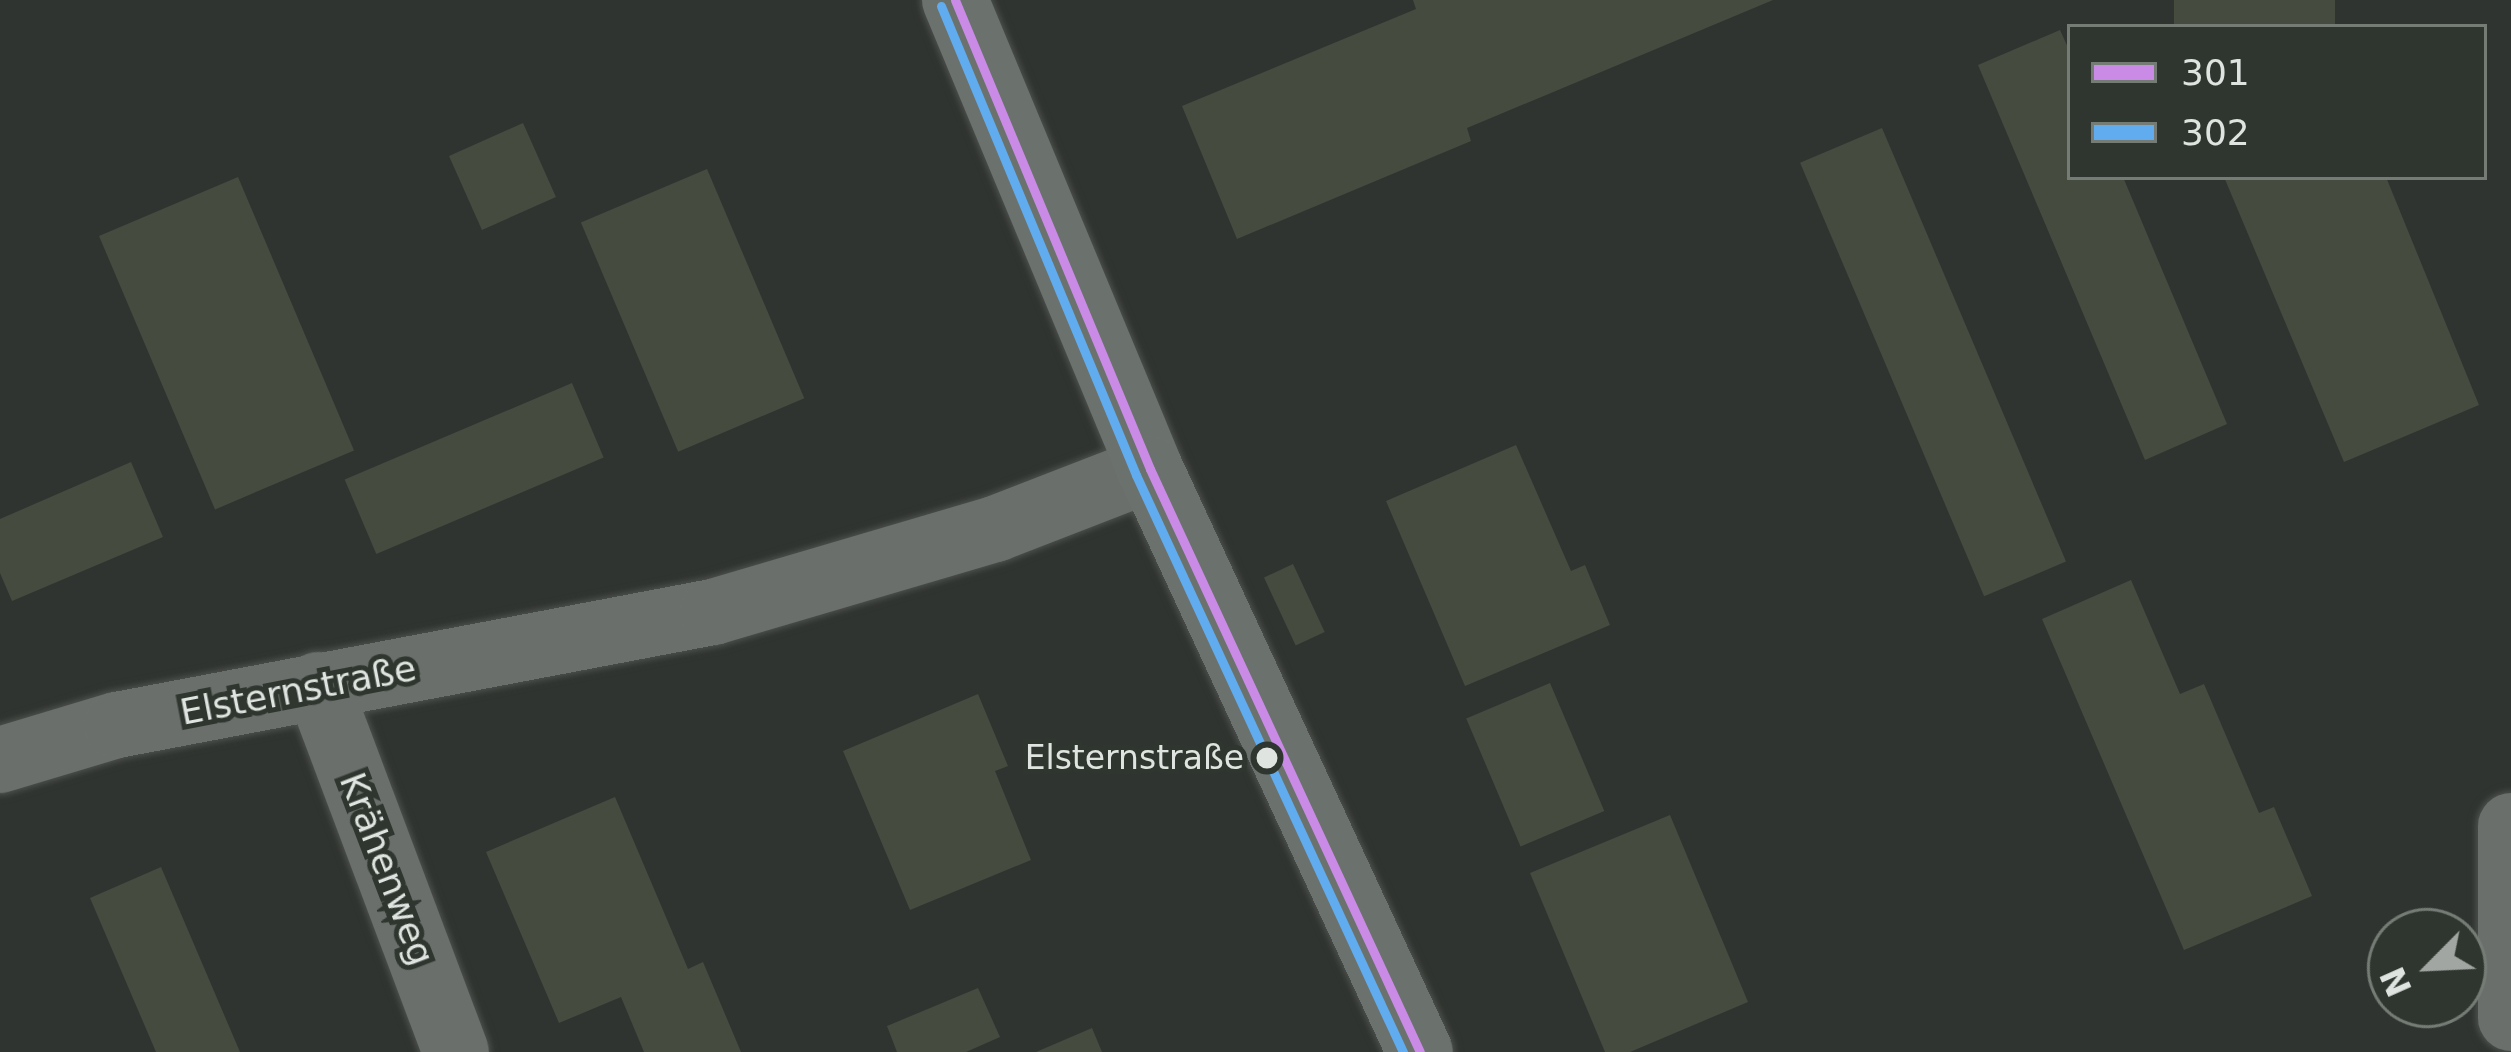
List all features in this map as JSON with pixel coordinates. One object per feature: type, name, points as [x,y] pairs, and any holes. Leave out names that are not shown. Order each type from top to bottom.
[{"type":"street","points":[[955,0],[1150,469],[1420,1052]]},
{"type":"street","name":"Elsternstraße","points":[[0,760],[117,725],[713,612],[995,530],[1150,469]]},
{"type":"street","name":"Krähenweg","points":[[318,686],[456,1052]]},
{"type":"street","points":[[2511,826],[2511,1018]]},
{"type":"building","points":[[1413,0],[1773,0],[1467,128],[1471,141],[1237,239],[1182,106],[1416,9]]},
{"type":"building","points":[[2174,0],[2335,0],[2335,24],[2174,24]]},
{"type":"building","points":[[2060,30],[2067,45],[2067,180],[2124,180],[2227,424],[2145,460],[1978,65]]},
{"type":"building","points":[[523,123],[556,197],[482,230],[449,156]]},
{"type":"building","points":[[1882,128],[2066,562],[1984,596],[1800,163]]},
{"type":"building","points":[[707,169],[804,398],[678,452],[581,223]]},
{"type":"building","points":[[238,177],[354,450],[215,509],[99,236]]},
{"type":"building","points":[[2225,180],[2387,180],[2479,405],[2344,462]]},
{"type":"building","points":[[572,383],[604,458],[376,554],[345,480]]},
{"type":"building","points":[[1516,445],[1571,571],[1585,565],[1610,625],[1465,686],[1386,501]]},
{"type":"building","points":[[131,462],[163,537],[12,601],[0,573],[0,519]]},
{"type":"building","points":[[1293,564],[1325,632],[1296,645],[1264,578]]},
{"type":"building","points":[[2131,580],[2180,694],[2204,684],[2259,813],[2274,807],[2312,896],[2184,950],[2042,619]]},
{"type":"building","points":[[1550,683],[1604,811],[1521,847],[1466,719]]},
{"type":"building","points":[[978,694],[1008,766],[995,771],[1031,860],[910,910],[843,751]]},
{"type":"building","points":[[615,797],[688,969],[703,962],[741,1052],[644,1052],[621,997],[559,1023],[486,852]]},
{"type":"building","points":[[1670,815],[1748,1002],[1630,1052],[1605,1052],[1530,873]]},
{"type":"building","points":[[161,867],[240,1052],[156,1052],[90,898]]},
{"type":"building","points":[[978,988],[1000,1037],[966,1052],[897,1052],[887,1026]]},
{"type":"building","points":[[1092,1028],[1102,1052],[1036,1052]]},
{"type":"transit line","name":"301","points":[[955,0],[1150,469],[1420,1052]]},
{"type":"transit line","name":"302","points":[[941,6],[1136,475],[1403,1052]]},
{"type":"place","name":"Elsternstraße","points":[[1267,758]]}]
